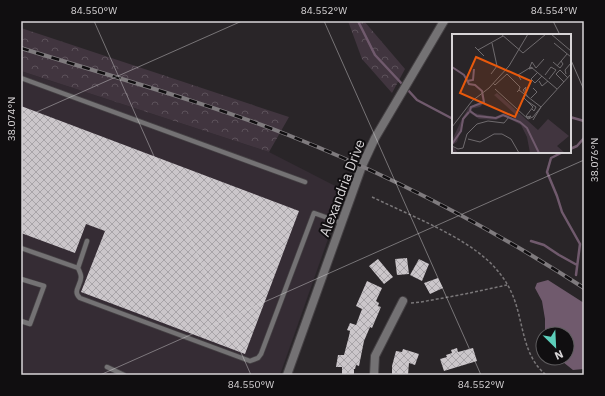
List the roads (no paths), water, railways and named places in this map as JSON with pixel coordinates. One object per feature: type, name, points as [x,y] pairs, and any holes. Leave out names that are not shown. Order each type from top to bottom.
[{"type":"street","name":"Alexandria Drive","points":[[287,375],[362,166],[375,138],[444,21]]},
{"type":"street","points":[[374,375],[375,356],[403,301]]},
{"type":"lane","points":[[21,78],[305,182]]},
{"type":"lane","points":[[87,241],[78,268],[81,278],[76,292],[77,296],[246,360],[254,360],[258,358],[260,354],[314,213],[342,223]]},
{"type":"lane","points":[[21,248],[78,268]]},
{"type":"lane","points":[[21,279],[44,286],[30,324],[21,321]]},
{"type":"lane","points":[[107,367],[124,375]]},
{"type":"waterway","points":[[358,21],[375,55],[403,85]]},
{"type":"waterway","points":[[407,89],[417,100],[452,118]]},
{"type":"waterway","points":[[571,117],[584,121]]},
{"type":"waterway","points":[[571,149],[577,146],[584,138]]},
{"type":"waterway","points":[[561,153],[551,158],[547,172],[562,212],[580,244],[576,275]]},
{"type":"waterway","points":[[531,241],[544,245],[577,265]]},
{"type":"railway","points":[[21,48],[222,111],[327,151],[440,204],[477,224],[584,288]]}]
